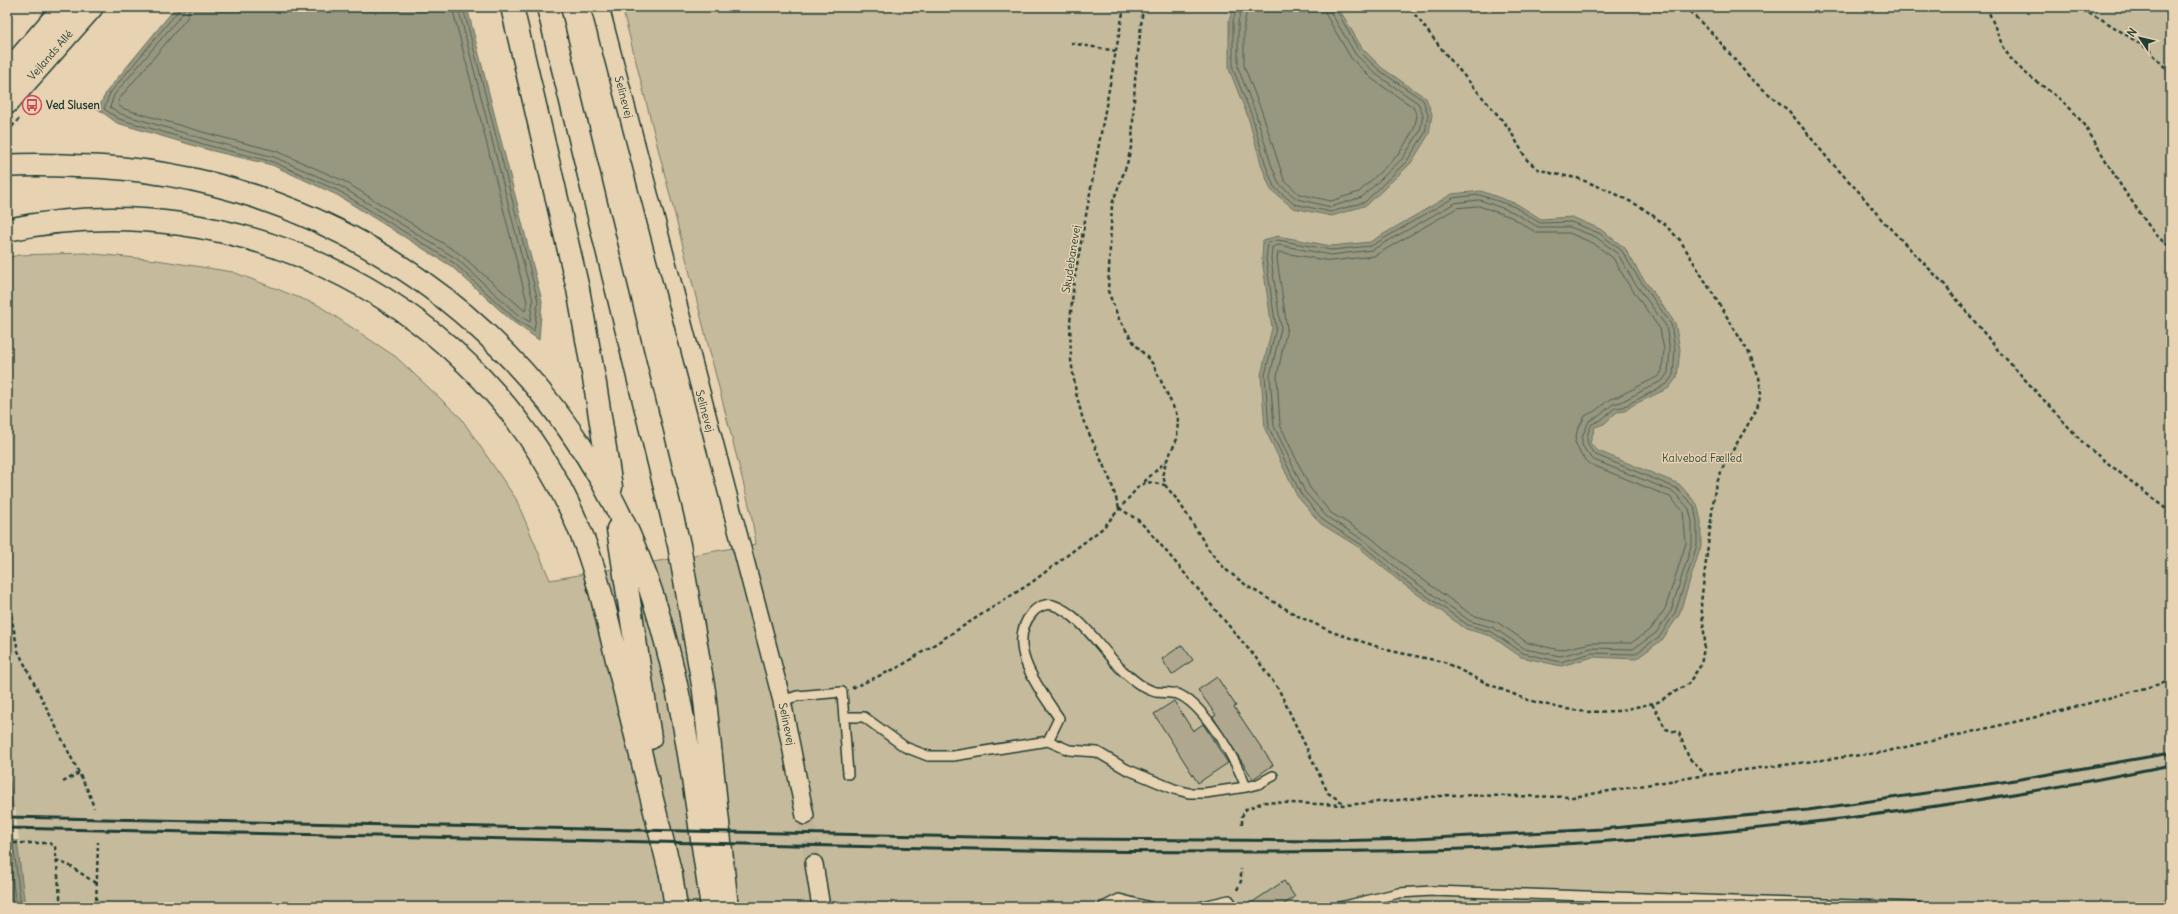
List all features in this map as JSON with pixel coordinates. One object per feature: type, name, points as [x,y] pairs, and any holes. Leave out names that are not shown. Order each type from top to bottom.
[{"type":"main road","name":"Vejlands Allé","points":[[7,73],[64,7]]},
{"type":"main road","name":"Vejlands Allé","points":[[7,103],[92,7]]},
{"type":"main road","points":[[512,7],[578,289],[595,384],[676,907]]},
{"type":"main road","points":[[548,7],[680,552],[704,691],[727,907]]},
{"type":"main road","points":[[7,166],[101,166],[171,175],[249,194],[320,222],[379,252],[449,300],[510,356],[565,422],[587,454],[613,501],[639,559],[651,591],[669,657],[690,767],[712,907]]},
{"type":"main road","points":[[7,230],[46,223],[120,219],[191,224],[241,235],[328,267],[392,302],[450,346],[502,402],[529,438],[546,462],[578,526],[598,581],[671,875]]},
{"type":"street","name":"Selinevej","points":[[600,7],[782,702],[805,816]]},
{"type":"street","points":[[814,864],[821,907]]},
{"type":"lane","points":[[1048,741],[1059,718],[1030,674],[1024,656],[1021,638],[1027,618],[1034,610],[1042,605],[1052,604],[1064,610],[1084,628],[1122,670],[1137,683],[1155,692],[1175,693],[1189,702],[1208,721],[1236,762],[1246,787]]},
{"type":"lane","points":[[782,702],[797,696],[842,692],[848,774]]},
{"type":"lane","points":[[845,717],[864,717],[905,747],[928,756],[953,756],[1048,741],[1070,750],[1097,752],[1126,769],[1174,789],[1189,793],[1205,793],[1246,787],[1258,784],[1274,776]]},
{"type":"lane","points":[[1340,907],[1399,893],[1432,891],[1917,907]]},
{"type":"lane","points":[[1103,907],[1119,899],[1150,907]]},
{"type":"lane","points":[[1199,907],[1232,903]]},
{"type":"path","name":"Skydebanevej","points":[[1119,508],[1111,482],[1083,420],[1071,360],[1070,323],[1074,281],[1124,7]]},
{"type":"path","points":[[1143,7],[1135,80],[1132,142],[1127,164],[1112,204],[1108,290],[1119,319],[1134,343],[1153,364],[1178,417],[1177,440],[1166,462],[1163,473],[1165,485],[1179,502],[1209,550],[1225,569],[1250,588],[1298,616],[1332,632],[1391,651],[1444,662],[1486,683],[1528,700],[1560,708],[1588,712],[1603,712],[1652,704],[1670,696],[1688,684],[1701,664],[1705,642],[1701,603],[1702,586],[1715,488],[1723,467],[1757,409],[1761,394],[1759,376],[1749,353],[1680,240],[1663,223],[1641,207],[1604,188],[1577,178],[1554,174],[1538,169],[1527,160],[1508,128],[1448,57],[1409,7]]},
{"type":"path","points":[[1685,7],[1714,35],[1751,80],[1790,111],[1829,160],[1860,193],[1882,220],[1945,285],[1997,349],[2086,446],[2166,508],[2171,517]]},
{"type":"path","points":[[1986,7],[1993,20],[1999,40],[2012,60],[2077,115],[2126,193],[2166,245],[2171,246]]},
{"type":"path","points":[[2076,7],[2103,20],[2148,50],[2171,74]]},
{"type":"path","points":[[1071,43],[1116,51]]},
{"type":"path","points":[[842,692],[900,667],[1031,583],[1103,528],[1139,486],[1151,478],[1166,462]]},
{"type":"path","points":[[1139,486],[1147,482],[1165,485]]},
{"type":"path","points":[[1119,508],[1138,520],[1149,531],[1256,658],[1278,690],[1328,793],[1346,805]]},
{"type":"path","points":[[7,595],[18,651],[79,773],[94,808]]},
{"type":"path","points":[[1242,824],[1242,816],[1246,809],[1264,802],[1346,805],[1450,795],[1574,797],[1706,775],[1884,752],[2049,714],[2171,681]]},
{"type":"path","points":[[1652,704],[1666,729],[1678,733],[1689,758],[1706,775]]},
{"type":"path","points":[[63,782],[79,773]]},
{"type":"path","points":[[96,907],[98,842]]},
{"type":"path","points":[[7,843],[49,843],[55,846],[55,860],[61,907]]},
{"type":"path","points":[[55,860],[70,866],[97,884]]},
{"type":"path","points":[[1232,903],[1239,885],[1241,869]]},
{"type":"green space","name":"Kalvebod Fælled","points":[[622,7],[2171,7],[2171,907],[7,907],[7,258],[19,255],[84,253],[157,260],[233,272],[318,305],[396,357],[461,418],[516,499],[550,580],[756,544],[751,513]]},
{"type":"water","points":[[176,7],[467,7],[542,301],[539,340],[512,321],[451,266],[337,195],[272,165],[209,150],[117,123],[98,109],[107,91]]},
{"type":"water","points":[[1234,7],[1338,7],[1362,48],[1382,68],[1426,98],[1432,114],[1429,134],[1411,163],[1367,205],[1332,216],[1293,208],[1271,190],[1262,167],[1248,117],[1229,69],[1229,20]]},
{"type":"water","points":[[1481,191],[1517,204],[1541,219],[1572,217],[1600,229],[1625,248],[1640,274],[1675,323],[1680,349],[1677,377],[1669,388],[1633,405],[1625,411],[1617,412],[1604,424],[1595,427],[1590,443],[1598,451],[1679,484],[1697,504],[1701,521],[1701,546],[1679,615],[1662,640],[1636,659],[1593,657],[1561,666],[1521,657],[1491,636],[1466,629],[1399,581],[1360,548],[1321,524],[1297,496],[1265,429],[1261,375],[1272,328],[1262,259],[1263,240],[1278,236],[1331,246],[1370,242],[1452,194]]},
{"type":"water","points":[[7,765],[10,781],[25,907],[7,907]]},
{"type":"pier","points":[[7,808],[15,808],[19,840],[7,840]]},
{"type":"building","points":[[1182,645],[1193,660],[1172,675],[1162,659]]},
{"type":"building","points":[[1217,677],[1236,706],[1234,707],[1273,765],[1253,779],[1213,717],[1216,715],[1198,690]]},
{"type":"building","points":[[1174,701],[1193,731],[1203,724],[1228,763],[1198,783],[1154,714]]},
{"type":"building","points":[[1284,881],[1295,897],[1280,907],[1245,907]]},
{"type":"tunnel","points":[[805,816],[814,864]]},
{"type":"railway","points":[[7,817],[1075,839],[1328,841],[1416,839],[1602,829],[1808,810],[2009,781],[2171,753]]},
{"type":"railway","points":[[7,828],[1074,851],[1317,852],[1462,849],[1640,839],[1818,822],[1995,797],[2171,765]]},
{"type":"place","name":"Ved Slusen","points":[[32,105]]}]
